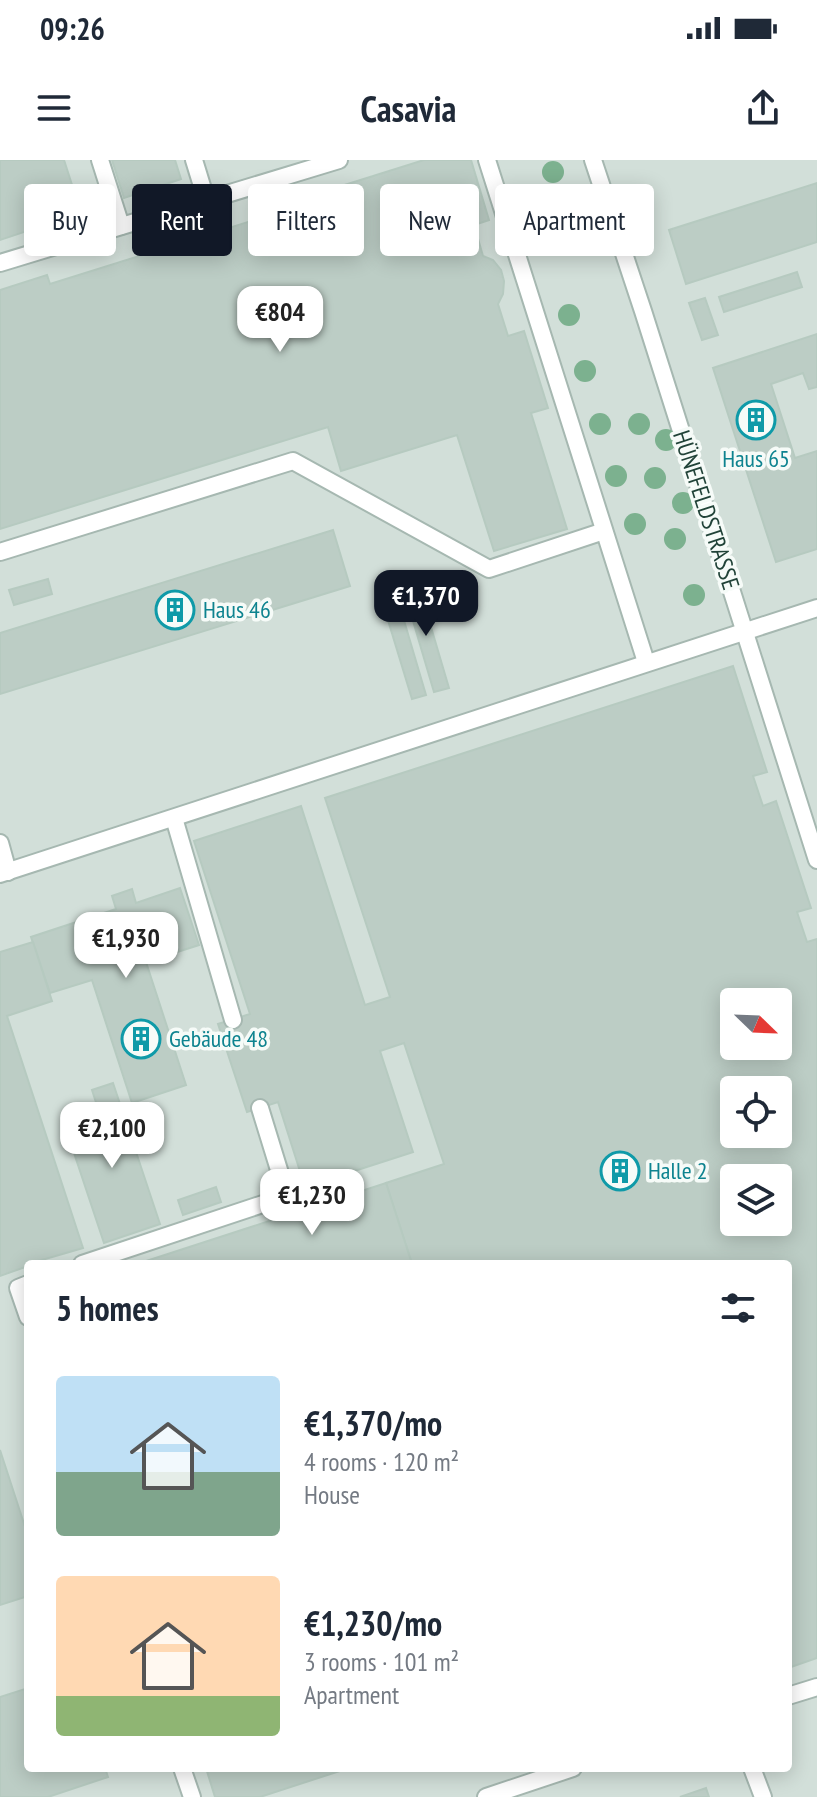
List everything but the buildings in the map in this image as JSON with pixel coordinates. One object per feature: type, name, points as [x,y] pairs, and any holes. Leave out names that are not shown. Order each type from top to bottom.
[{"type":"lane","points":[[100,160],[121,226]]},
{"type":"lane","points":[[194,160],[201,184]]},
{"type":"lane","points":[[232,191],[339,160]]},
{"type":"lane","points":[[487,160],[646,662]]},
{"type":"lane","name":"HÜNEFELDSTRASSE","points":[[593,160],[817,860]]},
{"type":"lane","points":[[0,263],[132,223]]},
{"type":"lane","points":[[0,552],[293,461],[489,569],[604,531]]},
{"type":"lane","points":[[0,843],[4,873],[817,608]]},
{"type":"lane","points":[[174,818],[233,1020]]},
{"type":"lane","points":[[94,1260],[287,1196],[260,1108]]},
{"type":"lane","points":[[24,1286],[18,1288],[24,1305]]},
{"type":"lane","points":[[792,1695],[817,1687]]},
{"type":"lane","points":[[183,1772],[192,1797]]},
{"type":"lane","points":[[486,1797],[561,1772]]},
{"type":"lane","points":[[754,1772],[763,1797]]},
{"type":"shaded area","points":[[0,160],[817,160],[817,1797],[0,1797]]},
{"type":"place","name":"Haus 65","points":[[756,420]]},
{"type":"place","name":"Haus 46","points":[[175,610]]},
{"type":"place","name":"Gebäude 48","points":[[141,1039]]},
{"type":"place","name":"Halle 2","points":[[620,1171]]}]
